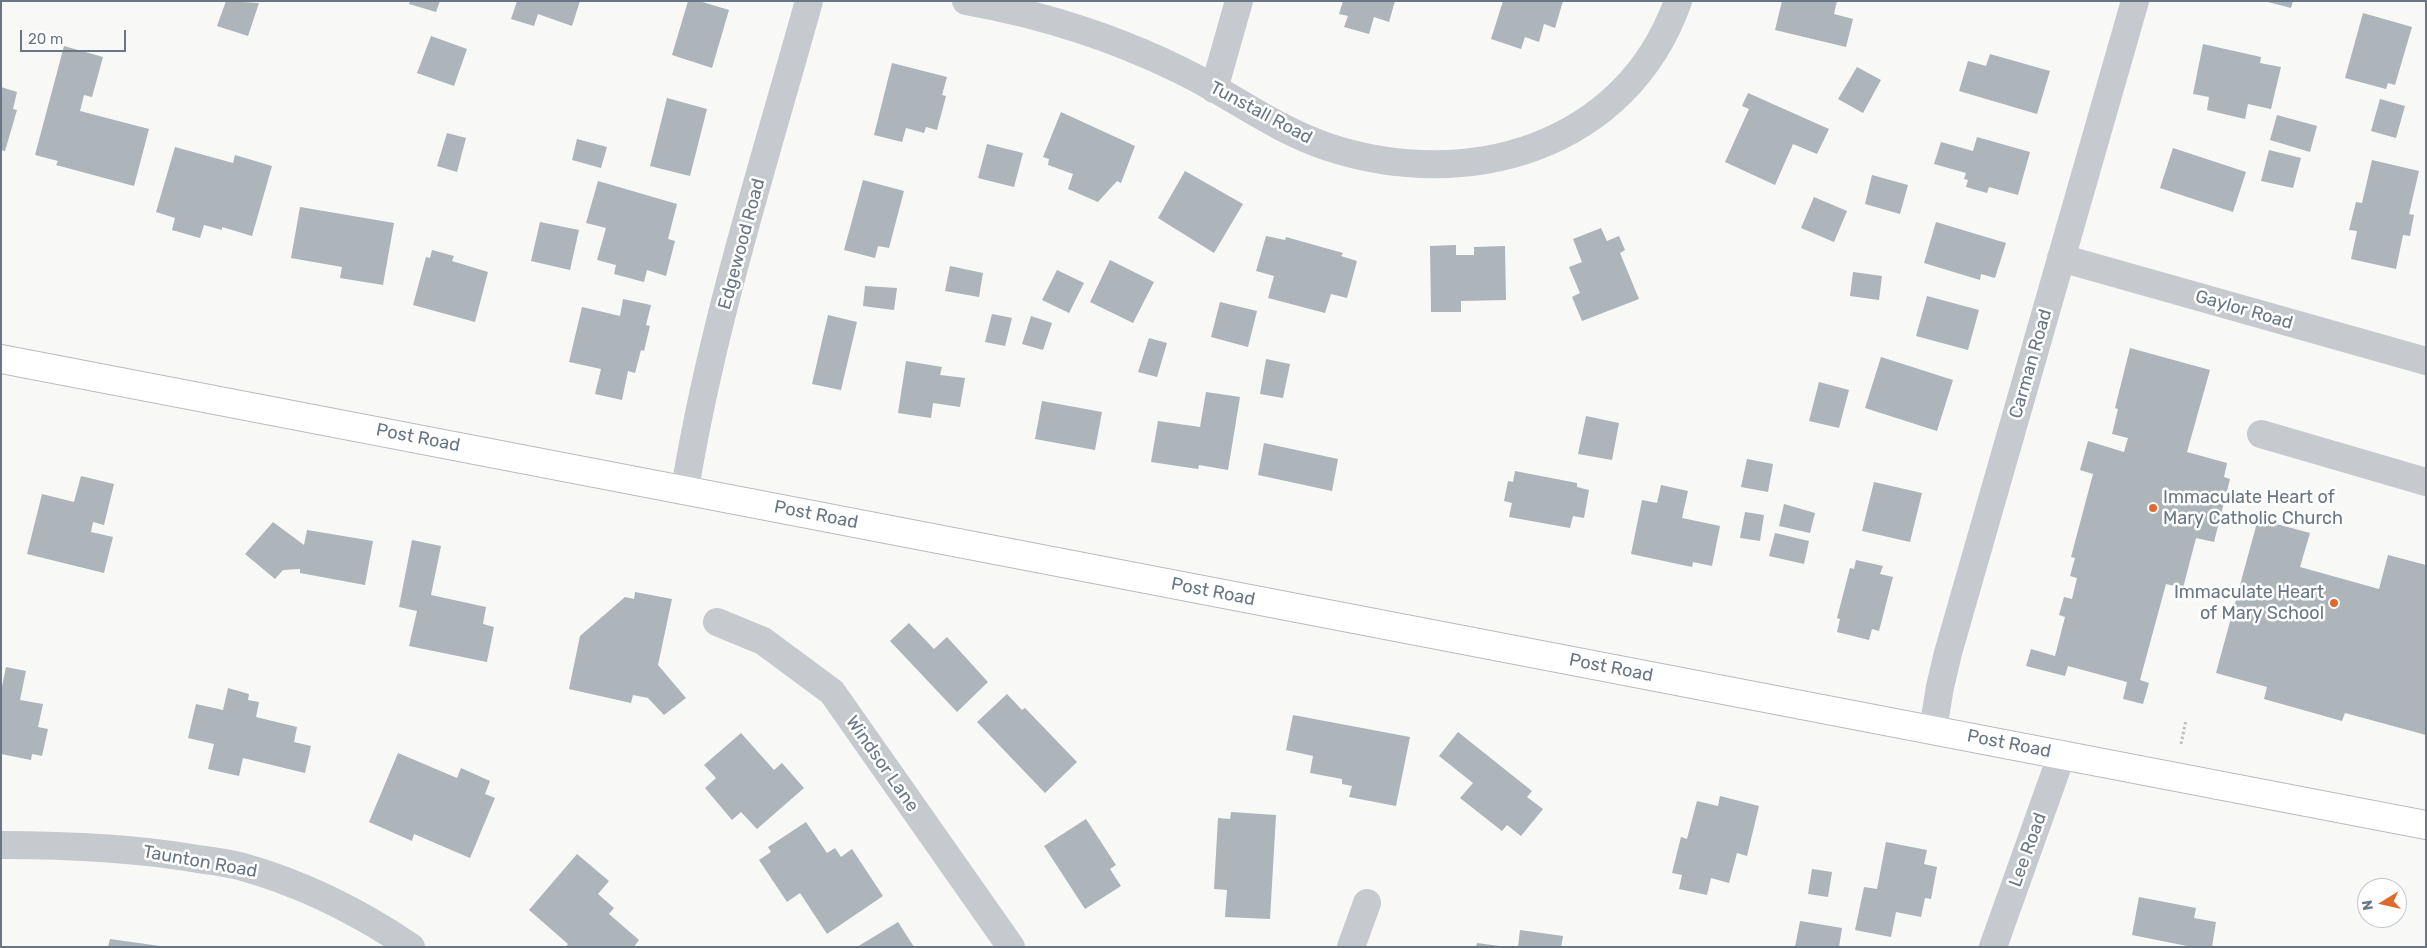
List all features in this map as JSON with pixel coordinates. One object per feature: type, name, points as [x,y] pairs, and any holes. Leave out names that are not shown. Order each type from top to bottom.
[{"type":"main road","name":"Post Road","points":[[1,358],[2426,825]]},
{"type":"street","name":"Edgewood Road","points":[[685,490],[692,450],[726,303],[809,1]]},
{"type":"street","name":"Tunstall Road","points":[[966,1],[1046,20],[1100,37],[1180,70],[1272,123],[1303,137],[1347,152],[1410,163],[1437,164],[1512,155],[1555,140],[1595,116],[1643,68],[1669,27],[1678,1]]},
{"type":"street","points":[[1214,88],[1239,1]]},
{"type":"street","name":"Carman Road","points":[[1934,729],[1940,687],[1948,653],[2135,1]]},
{"type":"street","name":"Gaylor Road","points":[[2062,258],[2426,362]]},
{"type":"street","points":[[2261,434],[2426,482]]},
{"type":"street","name":"Windsor Lane","points":[[716,622],[763,641],[832,692],[1011,947]]},
{"type":"street","name":"Lee Road","points":[[1993,947],[2062,754]]},
{"type":"street","name":"Taunton Road","points":[[1,846],[37,845],[157,852],[242,866],[303,888],[346,907],[411,947]]},
{"type":"street","points":[[1351,947],[1367,903]]},
{"type":"building","points":[[226,1],[259,3],[248,36],[217,26]]},
{"type":"building","points":[[410,1],[440,1],[436,12],[409,4]]},
{"type":"building","points":[[517,1],[580,1],[572,26],[538,14],[534,26],[511,19]]},
{"type":"building","points":[[688,1],[699,1],[729,10],[712,68],[672,55]]},
{"type":"building","points":[[1343,1],[1395,1],[1389,22],[1374,17],[1369,34],[1344,27],[1348,16],[1339,14]]},
{"type":"building","points":[[1503,1],[1563,1],[1555,28],[1544,24],[1539,42],[1525,37],[1521,49],[1491,39]]},
{"type":"building","points":[[1782,1],[1837,1],[1834,14],[1853,19],[1846,47],[1775,30]]},
{"type":"building","points":[[2264,1],[2293,1],[2291,8]]},
{"type":"building","points":[[2363,13],[2412,27],[2395,85],[2388,83],[2386,89],[2345,78]]},
{"type":"building","points":[[431,36],[467,49],[454,86],[417,73]]},
{"type":"building","points":[[2203,44],[2261,57],[2260,63],[2281,67],[2271,109],[2248,104],[2245,119],[2207,110],[2209,97],[2193,94]]},
{"type":"building","points":[[64,46],[103,57],[92,97],[84,95],[80,111],[149,129],[134,186],[56,165],[58,161],[35,155]]},
{"type":"building","points":[[1990,54],[2050,71],[2037,114],[1959,91],[1968,61],[1986,66]]},
{"type":"building","points":[[892,63],[947,77],[942,95],[946,96],[937,130],[926,127],[924,133],[906,128],[902,142],[874,135]]},
{"type":"building","points":[[1857,67],[1881,80],[1863,113],[1838,99]]},
{"type":"building","points":[[1,87],[17,92],[13,109],[17,110],[5,151],[1,150]]},
{"type":"building","points":[[1748,93],[1829,129],[1817,154],[1793,144],[1775,185],[1725,162],[1749,109],[1742,106]]},
{"type":"building","points":[[667,98],[707,109],[690,176],[650,166]]},
{"type":"building","points":[[2380,99],[2405,106],[2396,138],[2371,131]]},
{"type":"building","points":[[1061,112],[1135,146],[1121,183],[1117,181],[1098,202],[1068,189],[1073,174],[1048,165],[1049,159],[1043,157]]},
{"type":"building","points":[[2277,115],[2317,126],[2310,152],[2270,140]]},
{"type":"building","points":[[447,133],[466,138],[457,172],[437,166]]},
{"type":"building","points":[[1977,137],[2030,152],[2018,195],[1989,187],[1987,193],[1966,187],[1968,180],[1964,179],[1966,173],[1934,164],[1941,142],[1973,151]]},
{"type":"building","points":[[577,139],[607,147],[601,168],[572,160]]},
{"type":"building","points":[[987,144],[1023,153],[1014,187],[978,178]]},
{"type":"building","points":[[175,147],[233,163],[235,155],[272,166],[252,236],[222,227],[222,230],[204,225],[200,238],[172,230],[175,218],[156,212]]},
{"type":"building","points":[[2173,148],[2246,172],[2233,212],[2160,188]]},
{"type":"building","points":[[2269,150],[2301,158],[2293,188],[2261,181]]},
{"type":"building","points":[[2372,160],[2419,171],[2409,214],[2414,215],[2410,236],[2403,235],[2396,269],[2351,259],[2357,231],[2349,230],[2356,202],[2362,203]]},
{"type":"building","points":[[1185,171],[1243,204],[1214,253],[1158,218]]},
{"type":"building","points":[[1872,175],[1908,185],[1900,214],[1865,204]]},
{"type":"building","points":[[863,180],[904,191],[889,248],[878,246],[875,258],[844,250]]},
{"type":"building","points":[[598,181],[677,204],[668,239],[675,241],[666,276],[647,270],[644,282],[614,274],[616,265],[597,260],[606,228],[586,223]]},
{"type":"building","points":[[1814,197],[1847,211],[1834,242],[1801,228]]},
{"type":"building","points":[[300,207],[394,223],[383,285],[340,278],[342,267],[291,258]]},
{"type":"building","points":[[540,222],[579,230],[570,270],[531,261]]},
{"type":"building","points":[[1936,222],[2006,243],[1995,278],[1981,274],[1980,280],[1924,263]]},
{"type":"building","points":[[1601,228],[1607,241],[1619,236],[1625,250],[1620,253],[1639,299],[1582,321],[1572,297],[1580,293],[1569,267],[1582,262],[1573,239]]},
{"type":"building","points":[[1266,236],[1285,240],[1286,237],[1343,253],[1341,256],[1357,261],[1347,298],[1331,294],[1325,313],[1268,298],[1274,276],[1256,271]]},
{"type":"building","points":[[1456,245],[1456,255],[1474,255],[1474,247],[1505,246],[1506,300],[1461,301],[1461,312],[1431,312],[1430,246]]},
{"type":"building","points":[[432,250],[454,256],[452,261],[488,272],[475,322],[413,305],[426,257],[430,258]]},
{"type":"building","points":[[1110,260],[1154,282],[1133,323],[1090,302]]},
{"type":"building","points":[[950,266],[983,273],[979,297],[945,291]]},
{"type":"building","points":[[1057,270],[1084,283],[1069,313],[1042,300]]},
{"type":"building","points":[[1853,272],[1882,276],[1879,300],[1850,296]]},
{"type":"building","points":[[865,286],[897,288],[894,310],[863,306]]},
{"type":"building","points":[[1927,296],[1979,310],[1968,350],[1916,336]]},
{"type":"building","points":[[623,299],[651,305],[646,325],[650,326],[644,351],[641,350],[635,373],[628,371],[622,400],[595,394],[601,369],[569,362],[582,307],[620,316]]},
{"type":"building","points":[[1220,302],[1257,311],[1248,347],[1211,337]]},
{"type":"building","points":[[992,314],[1012,318],[1005,346],[985,342]]},
{"type":"building","points":[[828,315],[857,322],[841,390],[812,384]]},
{"type":"building","points":[[1031,316],[1052,323],[1043,350],[1022,344]]},
{"type":"building","points":[[1149,338],[1167,343],[1157,377],[1138,372]]},
{"type":"building","name":"Immaculate Heart of Mary Catholic Church","points":[[2130,348],[2210,370],[2187,452],[2227,463],[2224,477],[2230,479],[2214,542],[2196,538],[2183,588],[2166,584],[2140,680],[2149,683],[2143,704],[2123,699],[2127,682],[2068,666],[2065,676],[2026,666],[2031,649],[2055,656],[2065,617],[2059,615],[2064,597],[2072,599],[2077,578],[2070,576],[2075,558],[2071,557],[2093,474],[2080,470],[2088,441],[2124,452],[2128,438],[2112,434],[2118,409],[2115,408]]},
{"type":"building","points":[[1881,357],[1953,380],[1937,431],[1865,408]]},
{"type":"building","points":[[1266,359],[1290,364],[1283,398],[1260,394]]},
{"type":"building","points":[[906,361],[942,367],[940,375],[965,378],[960,407],[933,403],[931,418],[898,413]]},
{"type":"building","points":[[1819,382],[1849,390],[1839,428],[1809,421]]},
{"type":"building","points":[[1206,392],[1240,397],[1228,470],[1199,465],[1198,469],[1151,462],[1158,421],[1200,427]]},
{"type":"building","points":[[1042,401],[1102,412],[1095,450],[1035,439]]},
{"type":"building","points":[[1586,416],[1619,423],[1612,460],[1578,454]]},
{"type":"building","points":[[1264,443],[1338,459],[1332,491],[1258,475]]},
{"type":"building","points":[[1747,459],[1773,464],[1768,492],[1741,487]]},
{"type":"building","points":[[1515,471],[1577,483],[1577,487],[1589,490],[1584,518],[1573,516],[1570,528],[1509,517],[1512,503],[1504,501],[1508,481],[1513,482]]},
{"type":"building","points":[[81,476],[114,484],[104,525],[93,522],[91,532],[113,537],[104,573],[27,554],[42,494],[74,502]]},
{"type":"building","points":[[1874,482],[1922,493],[1910,542],[1862,531]]},
{"type":"building","points":[[1661,485],[1688,491],[1682,518],[1720,526],[1712,566],[1693,562],[1692,567],[1631,554],[1642,500],[1657,503]]},
{"type":"building","points":[[1784,504],[1815,513],[1810,533],[1779,526]]},
{"type":"building","points":[[1745,512],[1764,515],[1760,541],[1740,538]]},
{"type":"building","points":[[2258,519],[2310,533],[2300,567],[2379,589],[2388,555],[2426,565],[2426,735],[2345,713],[2342,721],[2264,699],[2267,687],[2216,673]]},
{"type":"building","points":[[273,522],[304,545],[307,530],[373,541],[365,585],[300,573],[300,569],[283,570],[275,579],[245,554]]},
{"type":"building","points":[[1775,533],[1809,541],[1804,564],[1769,556]]},
{"type":"building","points":[[412,540],[441,546],[431,595],[486,607],[483,624],[494,627],[487,662],[409,646],[417,611],[399,607]]},
{"type":"building","points":[[1856,560],[1883,566],[1880,574],[1893,577],[1879,631],[1872,629],[1869,640],[1837,632],[1840,619],[1837,618],[1850,568],[1854,569]]},
{"type":"building","points":[[635,592],[672,599],[658,665],[686,698],[664,715],[648,698],[633,695],[631,703],[569,689],[580,636],[625,597],[634,599]]},
{"type":"building","points":[[909,623],[934,649],[947,637],[988,682],[957,712],[890,641]]},
{"type":"building","points":[[6,667],[26,671],[20,700],[43,704],[38,727],[48,729],[42,756],[32,754],[31,760],[1,754],[1,691]]},
{"type":"building","points":[[228,688],[249,694],[248,700],[259,702],[256,717],[297,727],[294,742],[311,746],[305,773],[243,758],[239,776],[208,769],[214,744],[188,738],[196,704],[223,710]]},
{"type":"building","points":[[1007,694],[1022,710],[1025,708],[1077,762],[1045,793],[977,722]]},
{"type":"building","points":[[1293,715],[1410,737],[1396,806],[1349,797],[1352,786],[1342,784],[1342,779],[1310,773],[1313,756],[1286,750]]},
{"type":"building","points":[[1458,732],[1532,791],[1527,797],[1543,809],[1521,836],[1507,825],[1502,831],[1460,798],[1473,783],[1439,756]]},
{"type":"building","points":[[741,733],[774,770],[782,763],[804,788],[757,829],[741,812],[732,820],[705,788],[716,778],[704,765]]},
{"type":"building","points":[[398,753],[457,778],[461,768],[490,781],[485,794],[495,798],[470,858],[414,834],[412,841],[369,822]]},
{"type":"building","points":[[1720,796],[1759,806],[1747,856],[1737,853],[1729,883],[1711,878],[1707,895],[1679,889],[1682,875],[1672,873],[1681,837],[1687,839],[1697,801],[1718,806]]},
{"type":"building","points":[[1231,812],[1276,815],[1270,919],[1225,917],[1227,890],[1214,889],[1218,818],[1230,819]]},
{"type":"building","points":[[1086,819],[1116,865],[1110,869],[1121,886],[1085,909],[1044,846]]},
{"type":"building","points":[[806,822],[827,853],[835,848],[841,857],[852,849],[883,896],[827,934],[800,893],[787,902],[759,860],[771,852],[768,847]]},
{"type":"building","points":[[1886,842],[1927,850],[1924,864],[1937,867],[1931,899],[1925,898],[1921,917],[1896,912],[1891,937],[1855,930],[1864,887],[1877,889]]},
{"type":"building","points":[[577,854],[609,881],[598,894],[614,908],[609,914],[639,940],[634,947],[566,947],[568,944],[529,910]]},
{"type":"building","points":[[1812,869],[1832,872],[1828,897],[1808,894]]},
{"type":"building","points":[[2139,897],[2196,908],[2194,918],[2216,922],[2212,947],[2192,947],[2132,935]]},
{"type":"building","points":[[1800,921],[1842,928],[1839,947],[1795,947]]},
{"type":"building","points":[[898,922],[914,947],[857,947]]},
{"type":"building","points":[[1520,930],[1563,936],[1561,947],[1518,947]]},
{"type":"building","points":[[110,939],[160,946],[160,947],[108,947]]},
{"type":"building","points":[[1477,943],[1499,946],[1499,947],[1476,947]]},
{"type":"place","name":"Immaculate Heart of Mary Catholic Church","points":[[2153,508]]},
{"type":"place","name":"Immaculate Heart of Mary School","points":[[2334,603]]}]
